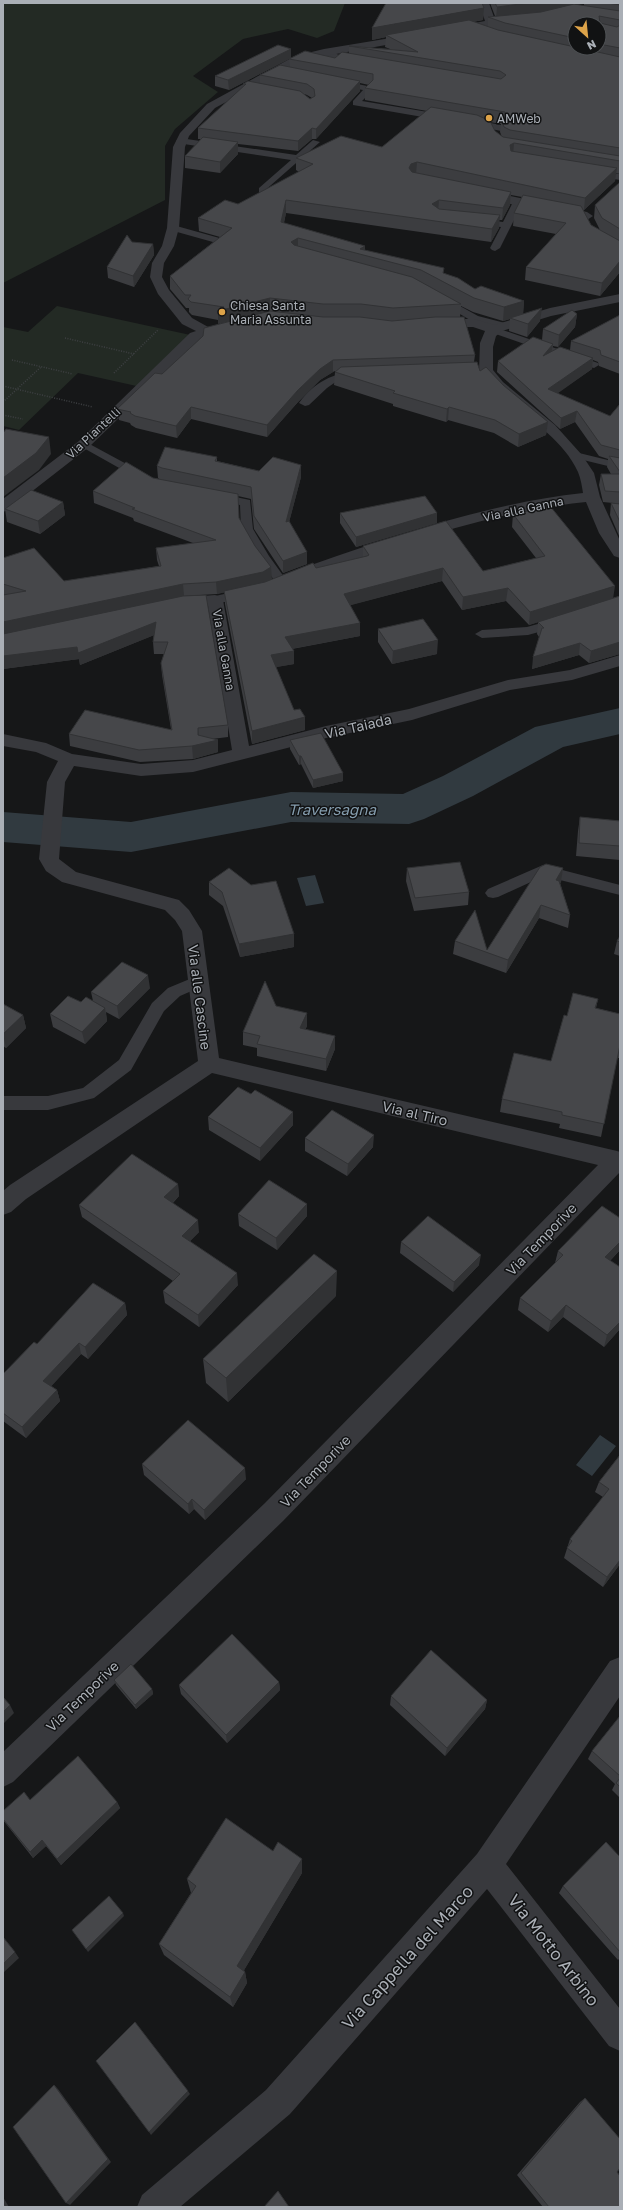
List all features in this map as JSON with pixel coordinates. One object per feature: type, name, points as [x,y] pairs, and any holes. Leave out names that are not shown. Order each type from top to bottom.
[{"type":"street","points":[[484,3],[491,23]]},
{"type":"street","points":[[440,32],[533,17]]},
{"type":"street","points":[[471,27],[493,36]]},
{"type":"street","points":[[227,327],[202,334],[187,321],[158,284],[156,270],[168,246],[174,228],[180,142],[184,135],[211,106],[276,70],[304,57],[324,52],[424,35]]},
{"type":"street","points":[[467,191],[590,217]]},
{"type":"street","points":[[426,324],[474,323],[498,328],[620,298]]},
{"type":"street","points":[[498,328],[490,335],[482,371],[550,428],[576,455],[586,473],[594,503],[607,533],[620,553]]},
{"type":"street","name":"Via Piantelli","points":[[3,507],[84,444],[116,412],[202,334]]},
{"type":"street","name":"Via alla Ganna","points":[[282,581],[307,570],[402,538],[543,502],[594,503],[612,508]]},
{"type":"street","points":[[162,606],[184,602],[215,600]]},
{"type":"street","name":"Via alla Ganna","points":[[215,600],[242,755]]},
{"type":"street","name":"Via Taiada","points":[[3,740],[40,747],[69,758],[141,770],[193,766],[242,755],[326,732],[412,714],[508,684],[572,675],[620,660]]},
{"type":"street","name":"Via alle Cascine","points":[[3,1205],[18,1192],[209,1064],[197,982],[192,931],[182,915],[172,905],[69,876],[53,866],[49,859],[53,799],[56,782],[69,758]]},
{"type":"street","name":"Via al Tiro","points":[[209,1064],[619,1161]]},
{"type":"street","name":"Via Temporive","points":[[3,1772],[274,1512],[619,1161]]},
{"type":"street","name":"Via Cappella del Marco","points":[[154,2207],[278,2102],[488,1865],[620,1671]]},
{"type":"street","name":"Via Motto Arbino","points":[[488,1865],[620,2035]]},
{"type":"lane","points":[[324,52],[347,62],[364,66]]},
{"type":"lane","points":[[276,70],[291,74]]},
{"type":"lane","points":[[330,82],[369,89],[356,103],[466,122],[499,132]]},
{"type":"lane","points":[[245,87],[259,89]]},
{"type":"lane","points":[[180,142],[298,158]]},
{"type":"lane","points":[[262,190],[316,142]]},
{"type":"lane","points":[[582,171],[620,177]]},
{"type":"lane","points":[[495,248],[518,202]]},
{"type":"lane","points":[[468,220],[506,225]]},
{"type":"lane","points":[[174,228],[220,241]]},
{"type":"lane","points":[[430,293],[468,315],[594,365]]},
{"type":"lane","points":[[305,403],[337,376],[373,374]]},
{"type":"lane","points":[[84,444],[151,482]]},
{"type":"lane","points":[[576,455],[620,466]]},
{"type":"lane","points":[[208,495],[246,503],[247,529],[263,557],[282,581]]},
{"type":"lane","name":"Via alla Ganna","points":[[215,600],[268,588],[282,581]]},
{"type":"lane","points":[[482,634],[528,631],[574,617]]},
{"type":"lane","points":[[492,893],[543,870],[620,890]]},
{"type":"lane","points":[[3,1103],[48,1103],[88,1093],[125,1065],[158,1007],[174,992],[197,982]]},
{"type":"path","points":[[114,373],[158,330]]},
{"type":"path","points":[[65,338],[134,354]]},
{"type":"path","points":[[12,360],[73,374]]},
{"type":"path","points":[[3,402],[41,367]]},
{"type":"path","points":[[3,386],[116,412]]},
{"type":"path","points":[[3,415],[23,419]]},
{"type":"shaded area","points":[[3,3],[345,3],[334,31],[317,38],[288,29],[243,39],[193,76],[218,92],[175,129],[165,146],[165,200],[3,283]]},
{"type":"shaded area","points":[[57,306],[195,336],[141,387],[78,373],[19,430],[3,426],[3,327],[28,332]]},
{"type":"shaded area","points":[[315,875],[324,903],[306,906],[297,878]]},
{"type":"shaded area","points":[[600,1435],[616,1446],[592,1476],[576,1465]]},
{"type":"building","points":[[386,3],[482,3],[484,8],[372,28]]},
{"type":"building","points":[[495,3],[528,3],[497,7]]},
{"type":"building","points":[[608,3],[620,3],[620,5]]},
{"type":"building","points":[[574,4],[620,11],[620,20],[607,18],[607,16],[567,16],[567,36],[505,23],[488,17],[541,12]]},
{"type":"building","points":[[469,20],[498,30],[567,45],[567,56],[607,56],[607,54],[620,57],[620,148],[510,130],[504,127],[501,119],[506,119],[505,112],[365,88],[373,80],[373,74],[289,59],[305,51],[335,58],[342,52],[501,79],[506,75],[500,71],[349,46],[418,52],[386,35]]},
{"type":"building","points":[[607,25],[617,27],[620,25],[620,48],[607,46]]},
{"type":"building","points":[[278,45],[291,49],[228,80],[215,76]]},
{"type":"building","points":[[280,65],[360,81],[316,129],[312,128],[298,141],[198,128],[246,84],[243,84],[248,81],[300,91],[310,99],[315,96],[314,89],[307,84],[260,75]]},
{"type":"building","points":[[431,107],[477,115],[490,121],[495,131],[503,137],[620,156],[620,161],[514,143],[510,145],[511,151],[617,168],[585,198],[417,162],[411,164],[409,168],[412,172],[511,192],[503,208],[439,200],[432,204],[439,209],[500,215],[492,229],[286,200],[281,222],[365,246],[360,249],[444,268],[443,273],[458,278],[475,289],[481,286],[524,301],[504,307],[474,298],[421,270],[298,238],[291,242],[294,245],[412,277],[461,304],[393,308],[361,304],[323,304],[270,298],[218,311],[224,307],[191,302],[188,299],[191,295],[185,295],[170,276],[232,228],[198,218],[225,200],[238,204],[313,164],[296,158],[341,136],[382,147]]},
{"type":"building","points":[[203,137],[238,142],[220,162],[185,156]]},
{"type":"building","points":[[620,182],[620,229],[602,218],[595,205]]},
{"type":"building","points":[[523,195],[581,206],[591,225],[620,241],[620,261],[602,283],[526,267],[566,223],[514,213]]},
{"type":"building","points":[[127,235],[132,242],[153,244],[133,276],[107,267]]},
{"type":"building","points":[[542,308],[528,324],[510,318]]},
{"type":"building","points":[[572,310],[577,314],[559,335],[543,329]]},
{"type":"building","points":[[270,311],[323,317],[360,317],[392,321],[435,317],[464,317],[475,355],[333,360],[320,369],[298,390],[267,425],[191,407],[176,426],[135,416],[130,413],[131,412],[117,409],[155,373],[162,374],[203,336],[204,328]]},
{"type":"building","points":[[620,315],[620,362],[601,355],[600,350],[571,341]]},
{"type":"building","points":[[533,337],[553,344],[543,356],[560,347],[593,358],[548,389],[610,416],[620,404],[620,450],[601,445],[577,411],[561,418],[498,361]]},
{"type":"building","points":[[477,362],[480,371],[486,367],[503,385],[548,422],[519,434],[495,420],[449,407],[447,409],[393,393],[395,391],[335,372],[341,367]]},
{"type":"building","points":[[6,429],[49,437],[36,453],[3,478],[3,433]]},
{"type":"building","points":[[165,447],[217,457],[215,461],[259,471],[273,457],[301,465],[286,522],[289,521],[307,552],[283,561],[254,516],[251,487],[157,466]]},
{"type":"building","points":[[609,456],[620,458],[620,472]]},
{"type":"building","points":[[126,462],[153,478],[238,494],[239,518],[255,546],[271,567],[263,572],[216,582],[183,584],[3,622],[3,595],[26,591],[3,584],[3,558],[34,548],[64,581],[161,566],[156,548],[216,540],[132,509],[135,508],[93,491]]},
{"type":"building","points":[[601,474],[620,474],[620,492],[605,491]]},
{"type":"building","points":[[31,490],[63,502],[38,521],[5,509]]},
{"type":"building","points":[[425,496],[437,513],[356,537],[340,513]]},
{"type":"building","points":[[611,503],[620,504],[620,522]]},
{"type":"building","points":[[550,506],[615,586],[530,612],[508,588],[463,597],[443,568],[344,594],[360,623],[285,637],[294,651],[271,655],[294,710],[300,709],[305,717],[252,731],[224,591],[265,582],[313,563],[316,568],[367,556],[369,555],[363,546],[446,521],[483,571],[545,556],[513,514]]},
{"type":"building","points":[[206,595],[228,725],[198,728],[198,735],[218,740],[192,746],[139,750],[69,734],[85,710],[172,730],[161,663],[168,642],[153,642],[156,622],[78,653],[77,647],[3,656],[3,634],[183,596]]},
{"type":"building","points":[[620,596],[620,642],[591,651],[580,643],[533,657],[542,628],[544,628],[538,622]]},
{"type":"building","points":[[423,619],[438,640],[393,651],[378,629]]},
{"type":"building","points":[[321,733],[343,773],[313,780],[301,756],[299,756],[290,740]]},
{"type":"building","points":[[580,817],[620,821],[620,846],[579,843]]},
{"type":"building","points":[[460,862],[469,892],[415,898],[407,868]]},
{"type":"building","points":[[546,864],[563,868],[556,880],[559,881],[570,915],[541,905],[508,960],[455,941],[475,910],[487,950],[540,867]]},
{"type":"building","points":[[229,868],[251,885],[276,881],[294,934],[239,944],[222,892],[209,882]]},
{"type":"building","points":[[122,962],[148,975],[117,1006],[91,992]]},
{"type":"building","points":[[265,981],[276,1006],[307,1013],[300,1028],[335,1036],[326,1059],[257,1044],[260,1036],[243,1032]]},
{"type":"building","points":[[573,993],[598,999],[595,1008],[620,1014],[620,1045],[604,1124],[562,1115],[562,1112],[502,1099],[514,1053],[551,1061],[564,1015],[567,1016]]},
{"type":"building","points":[[68,996],[81,1002],[86,997],[105,1008],[82,1032],[50,1014]]},
{"type":"building","points":[[3,1004],[23,1015],[3,1034]]},
{"type":"building","points":[[238,1087],[251,1094],[255,1090],[293,1112],[260,1148],[208,1117]]},
{"type":"building","points":[[332,1110],[374,1135],[348,1164],[305,1138]]},
{"type":"building","points":[[132,1154],[178,1184],[164,1197],[198,1220],[182,1236],[237,1273],[198,1315],[163,1291],[180,1274],[79,1205]]},
{"type":"building","points":[[269,1180],[307,1204],[276,1238],[238,1214]]},
{"type":"building","points":[[602,1206],[620,1218],[620,1242],[605,1257],[620,1267],[620,1322],[607,1335],[566,1305],[551,1321],[520,1298],[563,1255],[558,1251]]},
{"type":"building","points":[[428,1216],[481,1255],[454,1282],[401,1242]]},
{"type":"building","points":[[314,1254],[337,1271],[226,1378],[203,1359]]},
{"type":"building","points":[[93,1283],[125,1303],[85,1347],[79,1343],[43,1381],[57,1390],[22,1427],[3,1413],[3,1374],[34,1342],[37,1344]]},
{"type":"building","points":[[188,1420],[245,1468],[204,1510],[192,1499],[188,1504],[142,1464]]},
{"type":"building","points":[[620,1455],[620,1560],[607,1577],[567,1548],[572,1541],[570,1539],[609,1489],[599,1482]]},
{"type":"building","points":[[232,1634],[279,1682],[226,1735],[179,1685]]},
{"type":"building","points":[[431,1650],[487,1700],[447,1748],[391,1696]]},
{"type":"building","points":[[131,1664],[152,1689],[135,1705],[114,1680]]},
{"type":"building","points":[[3,1697],[10,1705],[3,1712]]},
{"type":"building","points":[[620,1716],[620,1776],[592,1751]]},
{"type":"building","points":[[78,1756],[117,1802],[57,1859],[42,1840],[30,1852],[3,1819],[3,1811],[24,1792],[30,1800]]},
{"type":"building","points":[[620,1778],[620,1787],[616,1783]]},
{"type":"building","points":[[226,1818],[273,1851],[278,1842],[302,1859],[237,1966],[245,1972],[230,1997],[159,1944],[196,1886],[187,1879]]},
{"type":"building","points":[[606,1842],[620,1857],[620,1952],[563,1886]]},
{"type":"building","points":[[109,1896],[123,1913],[86,1949],[72,1930]]},
{"type":"building","points":[[3,1937],[15,1952],[3,1964]]},
{"type":"building","points":[[135,2022],[188,2091],[149,2132],[96,2061]]},
{"type":"building","points":[[54,2085],[108,2159],[66,2203],[13,2127]]},
{"type":"building","points":[[585,2098],[620,2139],[620,2168],[617,2172],[620,2176],[620,2207],[549,2207],[521,2173]]},
{"type":"building","points":[[278,2191],[289,2207],[264,2207]]},
{"type":"waterway","name":"Traversagna","points":[[3,827],[131,837],[291,807],[409,809],[458,786],[550,736],[620,721]]},
{"type":"place","name":"AMWeb","points":[[489,118]]},
{"type":"place","name":"Chiesa Santa Maria Assunta","points":[[222,312]]}]
